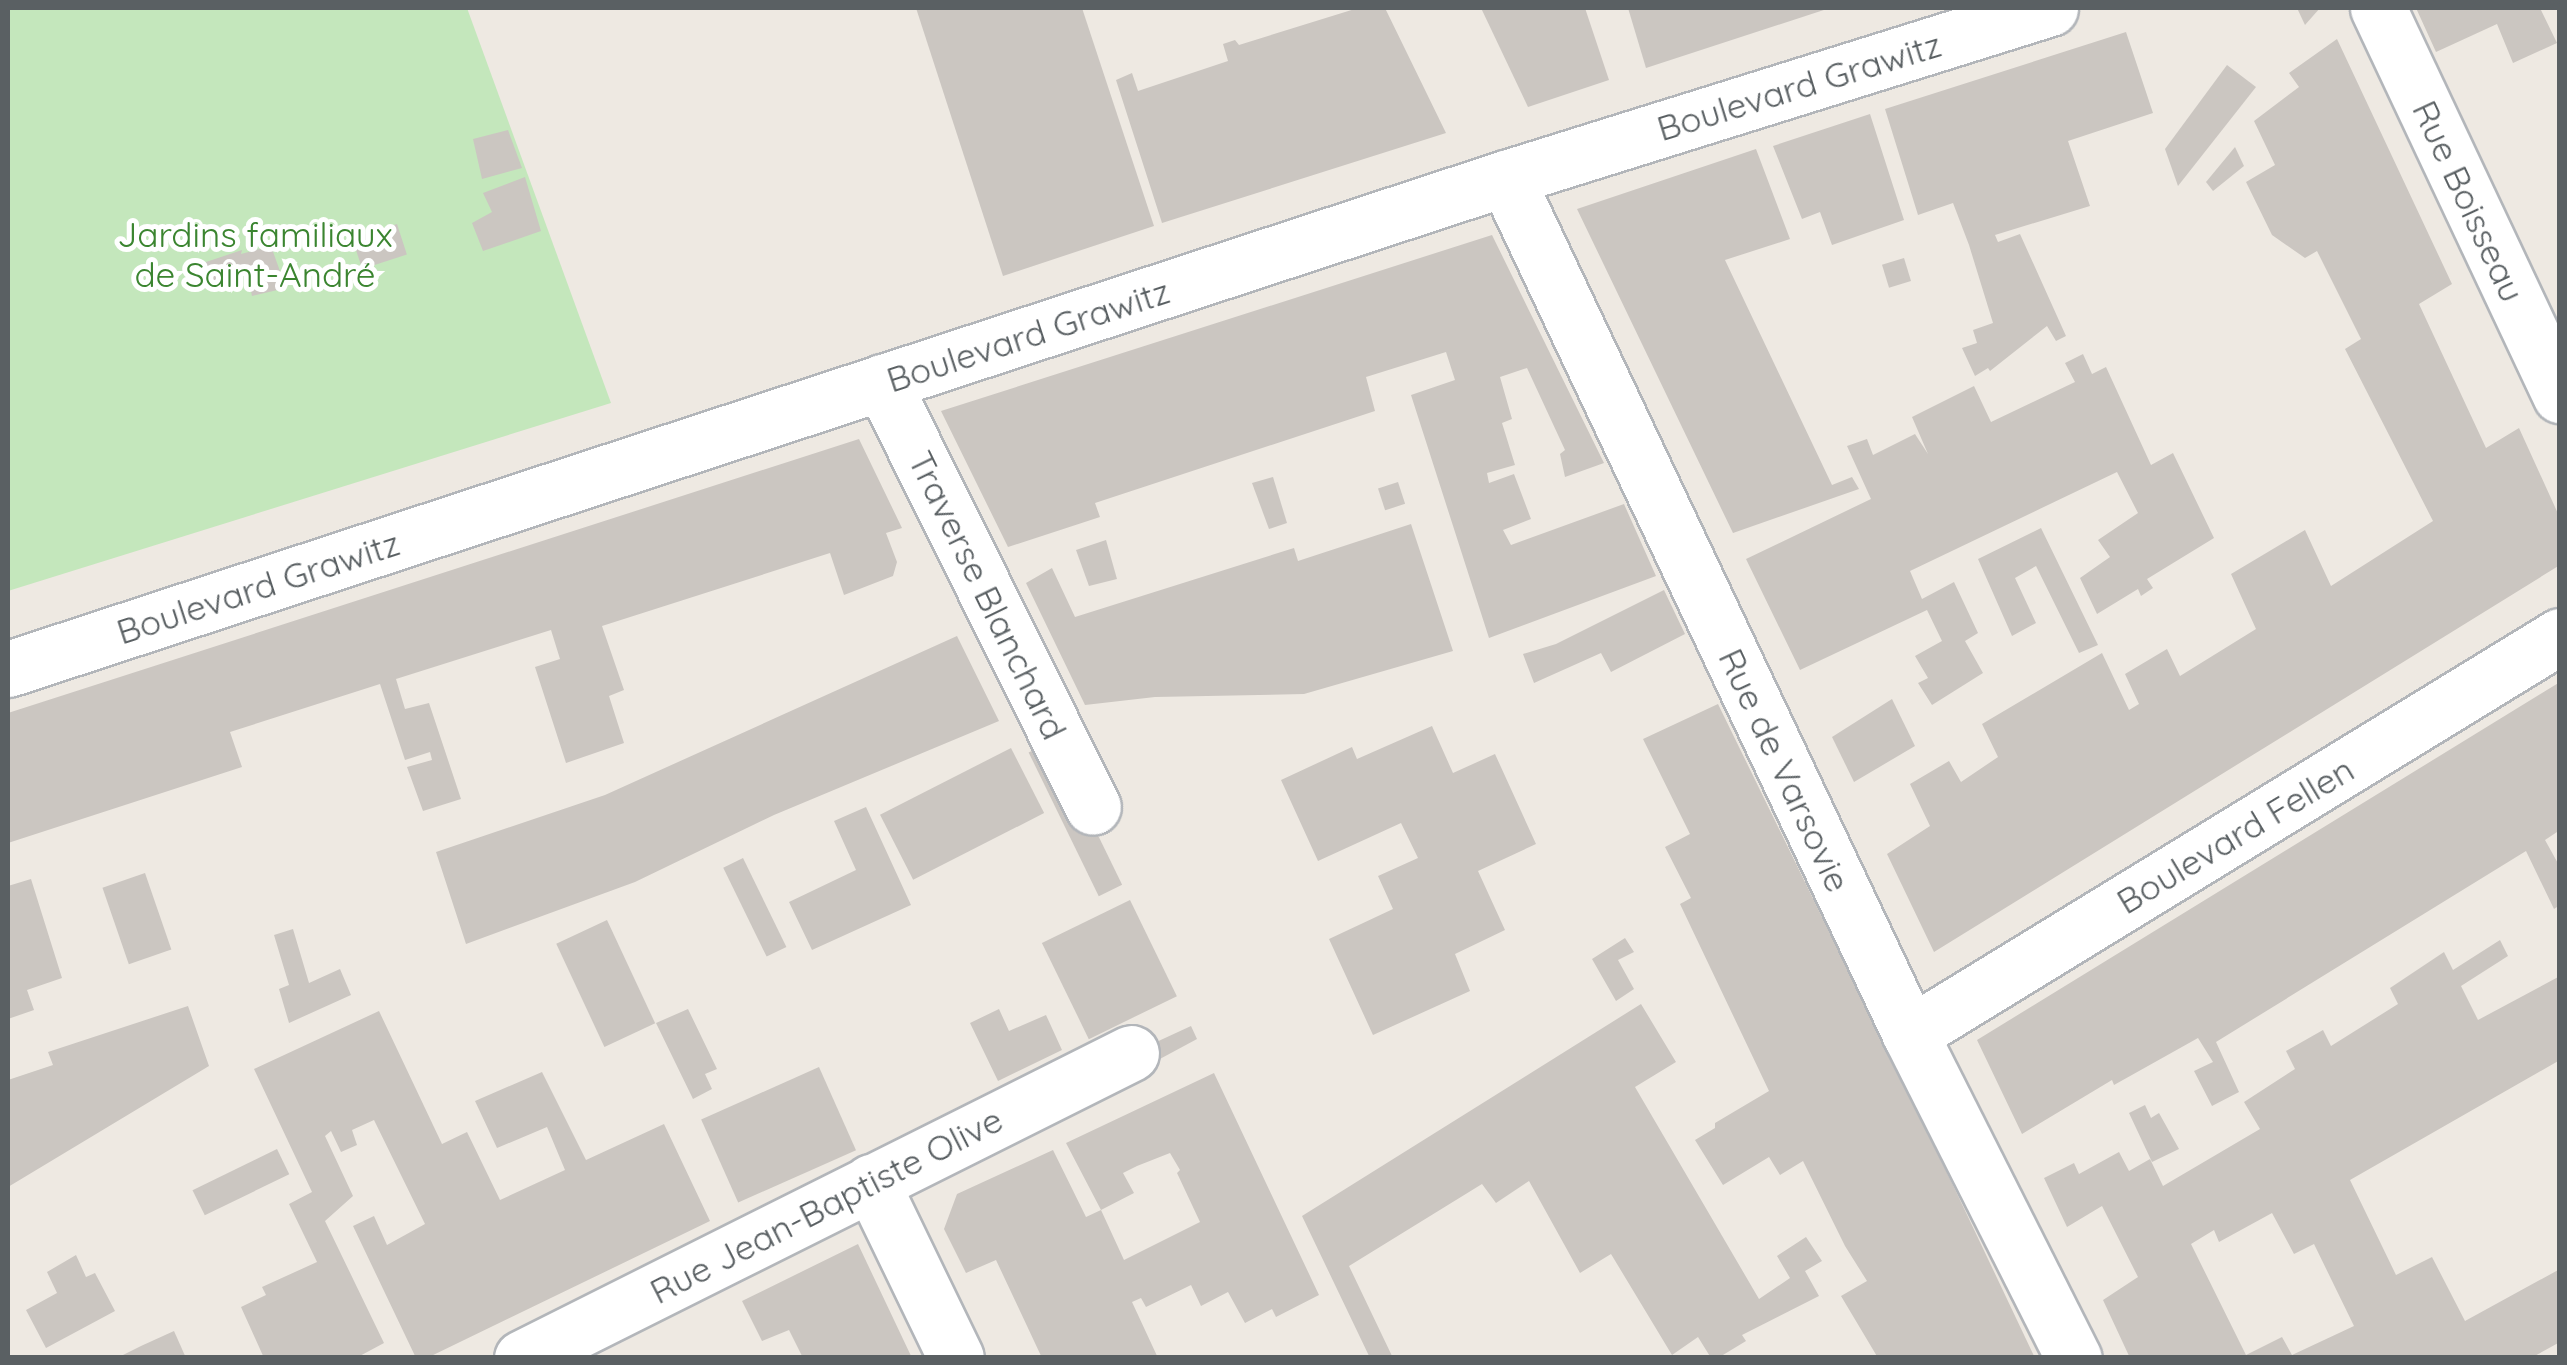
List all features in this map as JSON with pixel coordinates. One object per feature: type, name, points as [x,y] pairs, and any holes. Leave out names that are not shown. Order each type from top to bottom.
[{"type":"street","name":"Boulevard Grawitz","points":[[8,669],[1506,178],[2050,8]]},
{"type":"street","name":"Rue Boisseau","points":[[2378,8],[2560,395]]},
{"type":"street","name":"Rue de Varsovie","points":[[1506,178],[1910,1034],[2074,1358]]},
{"type":"street","name":"Traverse Blanchard","points":[[882,382],[1093,808]]},
{"type":"street","name":"Boulevard Fellen","points":[[1910,1034],[2560,636]]},
{"type":"street","name":"Rue Jean-Baptiste Olive","points":[[522,1358],[1131,1052]]},
{"type":"street","points":[[871,1182],[956,1358]]},
{"type":"green space","name":"Jardins familiaux de Saint-André","points":[[8,8],[467,8],[611,403],[8,591]]},
{"type":"building","points":[[916,8],[1082,8],[1154,226],[1003,276]]},
{"type":"building","points":[[1358,8],[1385,8],[1446,133],[1162,223],[1116,80],[1132,73],[1138,91],[1228,61],[1223,44],[1235,40],[1239,45]]},
{"type":"building","points":[[1481,8],[1585,8],[1609,80],[1528,107]]},
{"type":"building","points":[[1628,8],[1830,8],[1646,68]]},
{"type":"building","points":[[2297,8],[2320,8],[2305,25]]},
{"type":"building","points":[[2416,8],[2540,8],[2557,43],[2513,63],[2497,24],[2436,52]]},
{"type":"building","points":[[2126,32],[2153,113],[2068,141],[2090,206],[1995,235],[1998,242],[2020,234],[2066,336],[2056,341],[2047,326],[1990,371],[1988,368],[1975,376],[1962,348],[1977,343],[1973,330],[1993,323],[1969,245],[1953,203],[1918,215],[1885,109]]},
{"type":"building","points":[[2337,39],[2452,284],[2419,304],[2486,448],[2519,428],[2560,518],[2560,565],[1934,952],[1887,854],[1930,826],[1910,784],[1949,761],[1961,782],[1998,757],[1982,724],[2102,653],[2129,710],[2139,704],[2125,674],[2167,649],[2180,676],[2256,629],[2231,574],[2305,530],[2331,586],[2433,521],[2345,349],[2361,339],[2317,251],[2305,258],[2272,235],[2246,182],[2275,165],[2254,121],[2299,87],[2289,73]]},
{"type":"building","points":[[2227,65],[2256,87],[2178,186],[2165,149]]},
{"type":"building","points":[[1870,114],[1904,220],[1832,245],[1820,212],[1802,219],[1773,146]]},
{"type":"building","points":[[508,130],[522,168],[482,179],[473,139]]},
{"type":"building","points":[[2235,147],[2244,166],[2213,191],[2206,182]]},
{"type":"building","points":[[1756,149],[1790,239],[1725,260],[1832,485],[1852,477],[1859,489],[1733,533],[1577,209]]},
{"type":"building","points":[[525,177],[541,231],[483,251],[472,223],[492,212],[483,193]]},
{"type":"building","points":[[397,224],[407,254],[362,269],[352,239]]},
{"type":"building","points":[[1492,235],[1604,463],[1565,477],[1560,454],[1565,450],[1527,368],[1500,377],[1512,419],[1502,423],[1515,465],[1487,473],[1489,483],[1514,474],[1531,519],[1503,530],[1511,545],[1624,504],[1656,576],[1489,638],[1411,395],[1455,380],[1446,352],[1366,377],[1375,411],[1095,503],[1100,517],[1008,547],[941,411]]},
{"type":"building","points":[[271,246],[286,288],[252,296],[247,274],[200,290],[191,267],[242,250],[241,254]]},
{"type":"building","points":[[1904,258],[1911,281],[1889,288],[1882,265]]},
{"type":"building","points":[[2083,354],[2092,374],[2106,367],[2151,465],[2173,453],[2214,538],[2147,579],[2153,588],[2141,596],[2138,589],[2097,614],[2080,578],[2110,557],[2098,540],[2138,513],[2117,472],[1910,571],[1922,599],[1954,582],[1978,633],[1965,641],[1983,673],[1932,705],[1918,683],[1928,678],[1915,656],[1942,641],[1927,610],[1800,670],[1746,559],[1871,499],[1847,446],[1867,439],[1873,455],[1915,434],[1928,454],[1912,417],[1974,386],[1991,422],[2075,382],[2065,363]]},
{"type":"building","points":[[859,439],[902,528],[886,533],[897,562],[893,576],[844,595],[830,553],[602,626],[624,690],[609,696],[624,743],[566,763],[535,667],[560,659],[551,630],[396,679],[405,709],[429,703],[461,799],[423,811],[407,767],[432,760],[430,752],[405,760],[380,684],[230,732],[242,767],[8,843],[8,713]]},
{"type":"building","points":[[1273,477],[1287,523],[1269,529],[1252,483]]},
{"type":"building","points":[[1398,482],[1405,504],[1385,510],[1378,488]]},
{"type":"building","points":[[1411,524],[1453,651],[1304,694],[1155,697],[1085,705],[1026,583],[1052,568],[1075,617],[1294,548],[1298,561]]},
{"type":"building","points":[[2041,528],[2098,645],[2079,653],[2036,566],[2015,578],[2036,623],[2012,636],[1978,559]]},
{"type":"building","points":[[1106,540],[1117,579],[1089,586],[1076,550]]},
{"type":"building","points":[[1664,590],[1685,634],[1611,672],[1601,653],[1534,683],[1523,654],[1556,644]]},
{"type":"building","points":[[957,636],[999,721],[774,815],[635,882],[466,944],[436,852],[605,795]]},
{"type":"building","points":[[2560,682],[2560,830],[2545,840],[2560,867],[2560,905],[2554,909],[2526,851],[2216,1042],[2239,1092],[2212,1106],[2194,1071],[2213,1062],[2198,1038],[2114,1085],[2112,1080],[2022,1134],[1977,1040]]},
{"type":"building","points":[[1892,699],[1915,746],[1854,782],[1832,737]]},
{"type":"building","points":[[1718,704],[2035,1358],[1878,1358],[1841,1296],[1867,1281],[1803,1161],[1780,1175],[1769,1157],[1723,1185],[1695,1140],[1715,1128],[1715,1123],[1769,1091],[1680,904],[1691,898],[1665,847],[1690,834],[1643,739]]},
{"type":"building","points":[[1432,726],[1453,773],[1495,754],[1536,844],[1478,871],[1505,930],[1455,954],[1470,991],[1373,1035],[1329,939],[1393,909],[1378,876],[1418,858],[1401,823],[1318,861],[1281,780],[1352,747],[1357,759]]},
{"type":"building","points":[[1052,741],[1122,885],[1099,896],[1029,752]]},
{"type":"building","points":[[1011,748],[1044,813],[913,880],[880,815]]},
{"type":"building","points":[[866,807],[911,905],[812,950],[789,902],[856,870],[834,821]]},
{"type":"building","points":[[743,858],[786,947],[767,957],[723,868]]},
{"type":"building","points":[[145,873],[171,950],[129,964],[102,888]]},
{"type":"building","points":[[31,879],[62,978],[27,990],[34,1010],[8,1019],[8,886]]},
{"type":"building","points":[[1130,900],[1177,996],[1089,1039],[1042,943]]},
{"type":"building","points":[[607,920],[655,1023],[604,1047],[556,944]]},
{"type":"building","points":[[293,929],[309,983],[340,969],[351,995],[289,1023],[279,989],[289,985],[274,935]]},
{"type":"building","points":[[1625,938],[1634,952],[1618,960],[1634,989],[1616,1001],[1592,959]]},
{"type":"building","points":[[2500,940],[2508,956],[2461,986],[2478,1020],[2560,976],[2560,1060],[2350,1180],[2396,1275],[2432,1257],[2465,1321],[2560,1269],[2560,1342],[2531,1358],[2130,1358],[2103,1300],[2138,1277],[2102,1206],[2067,1227],[2044,1178],[2074,1163],[2079,1174],[2119,1152],[2129,1171],[2150,1159],[2163,1186],[2260,1129],[2244,1102],[2295,1069],[2286,1051],[2323,1030],[2331,1046],[2398,1004],[2390,988],[2444,952],[2453,970]],"holes":[[[2272,1213],[2294,1254],[2314,1244],[2354,1326],[2292,1355],[2282,1337],[2246,1355],[2191,1244],[2214,1230],[2219,1242]]]},
{"type":"building","points":[[1641,1004],[1676,1062],[1635,1087],[1759,1299],[1790,1278],[1777,1256],[1806,1237],[1822,1261],[1805,1271],[1819,1296],[1742,1335],[1746,1341],[1718,1358],[1711,1358],[1698,1337],[1672,1355],[1611,1254],[1580,1273],[1529,1181],[1496,1203],[1482,1184],[1349,1266],[1393,1358],[1370,1358],[1302,1216]]},
{"type":"building","points":[[188,1006],[209,1066],[8,1187],[8,1080],[53,1065],[48,1052]]},
{"type":"building","points":[[688,1009],[717,1069],[705,1074],[712,1089],[693,1099],[656,1023]]},
{"type":"building","points":[[999,1009],[1009,1031],[1046,1015],[1062,1050],[998,1081],[970,1023]]},
{"type":"building","points":[[379,1011],[442,1144],[467,1132],[500,1200],[565,1170],[547,1127],[497,1148],[475,1101],[542,1072],[586,1160],[664,1124],[710,1221],[427,1358],[416,1358],[353,1226],[374,1216],[387,1245],[425,1224],[374,1120],[352,1130],[357,1145],[341,1152],[331,1131],[325,1136],[353,1196],[325,1221],[384,1343],[356,1358],[264,1358],[241,1307],[266,1295],[262,1287],[317,1262],[289,1204],[312,1192],[254,1069]]},
{"type":"building","points":[[1191,1026],[1197,1039],[1158,1060],[1152,1044]]},
{"type":"building","points":[[819,1067],[856,1150],[738,1203],[701,1119]]},
{"type":"building","points":[[1214,1073],[1319,1295],[1276,1317],[1272,1309],[1245,1323],[1228,1292],[1201,1306],[1191,1285],[1146,1307],[1141,1298],[1132,1302],[1158,1358],[1042,1358],[996,1260],[966,1273],[944,1229],[957,1194],[1053,1150],[1086,1217],[1101,1210],[1066,1143]],"holes":[[[1170,1153],[1200,1222],[1124,1260],[1101,1210],[1134,1193],[1123,1173]]]},
{"type":"building","points":[[2145,1105],[2151,1118],[2159,1113],[2179,1149],[2152,1162],[2129,1113]]},
{"type":"building","points":[[277,1149],[289,1174],[205,1215],[193,1190]]},
{"type":"building","points":[[858,1244],[912,1358],[803,1358],[789,1330],[762,1341],[742,1301]]},
{"type":"building","points":[[76,1255],[86,1277],[95,1273],[115,1311],[46,1348],[26,1310],[57,1293],[47,1272]]},
{"type":"building","points":[[174,1331],[186,1358],[117,1358],[141,1346]]}]
